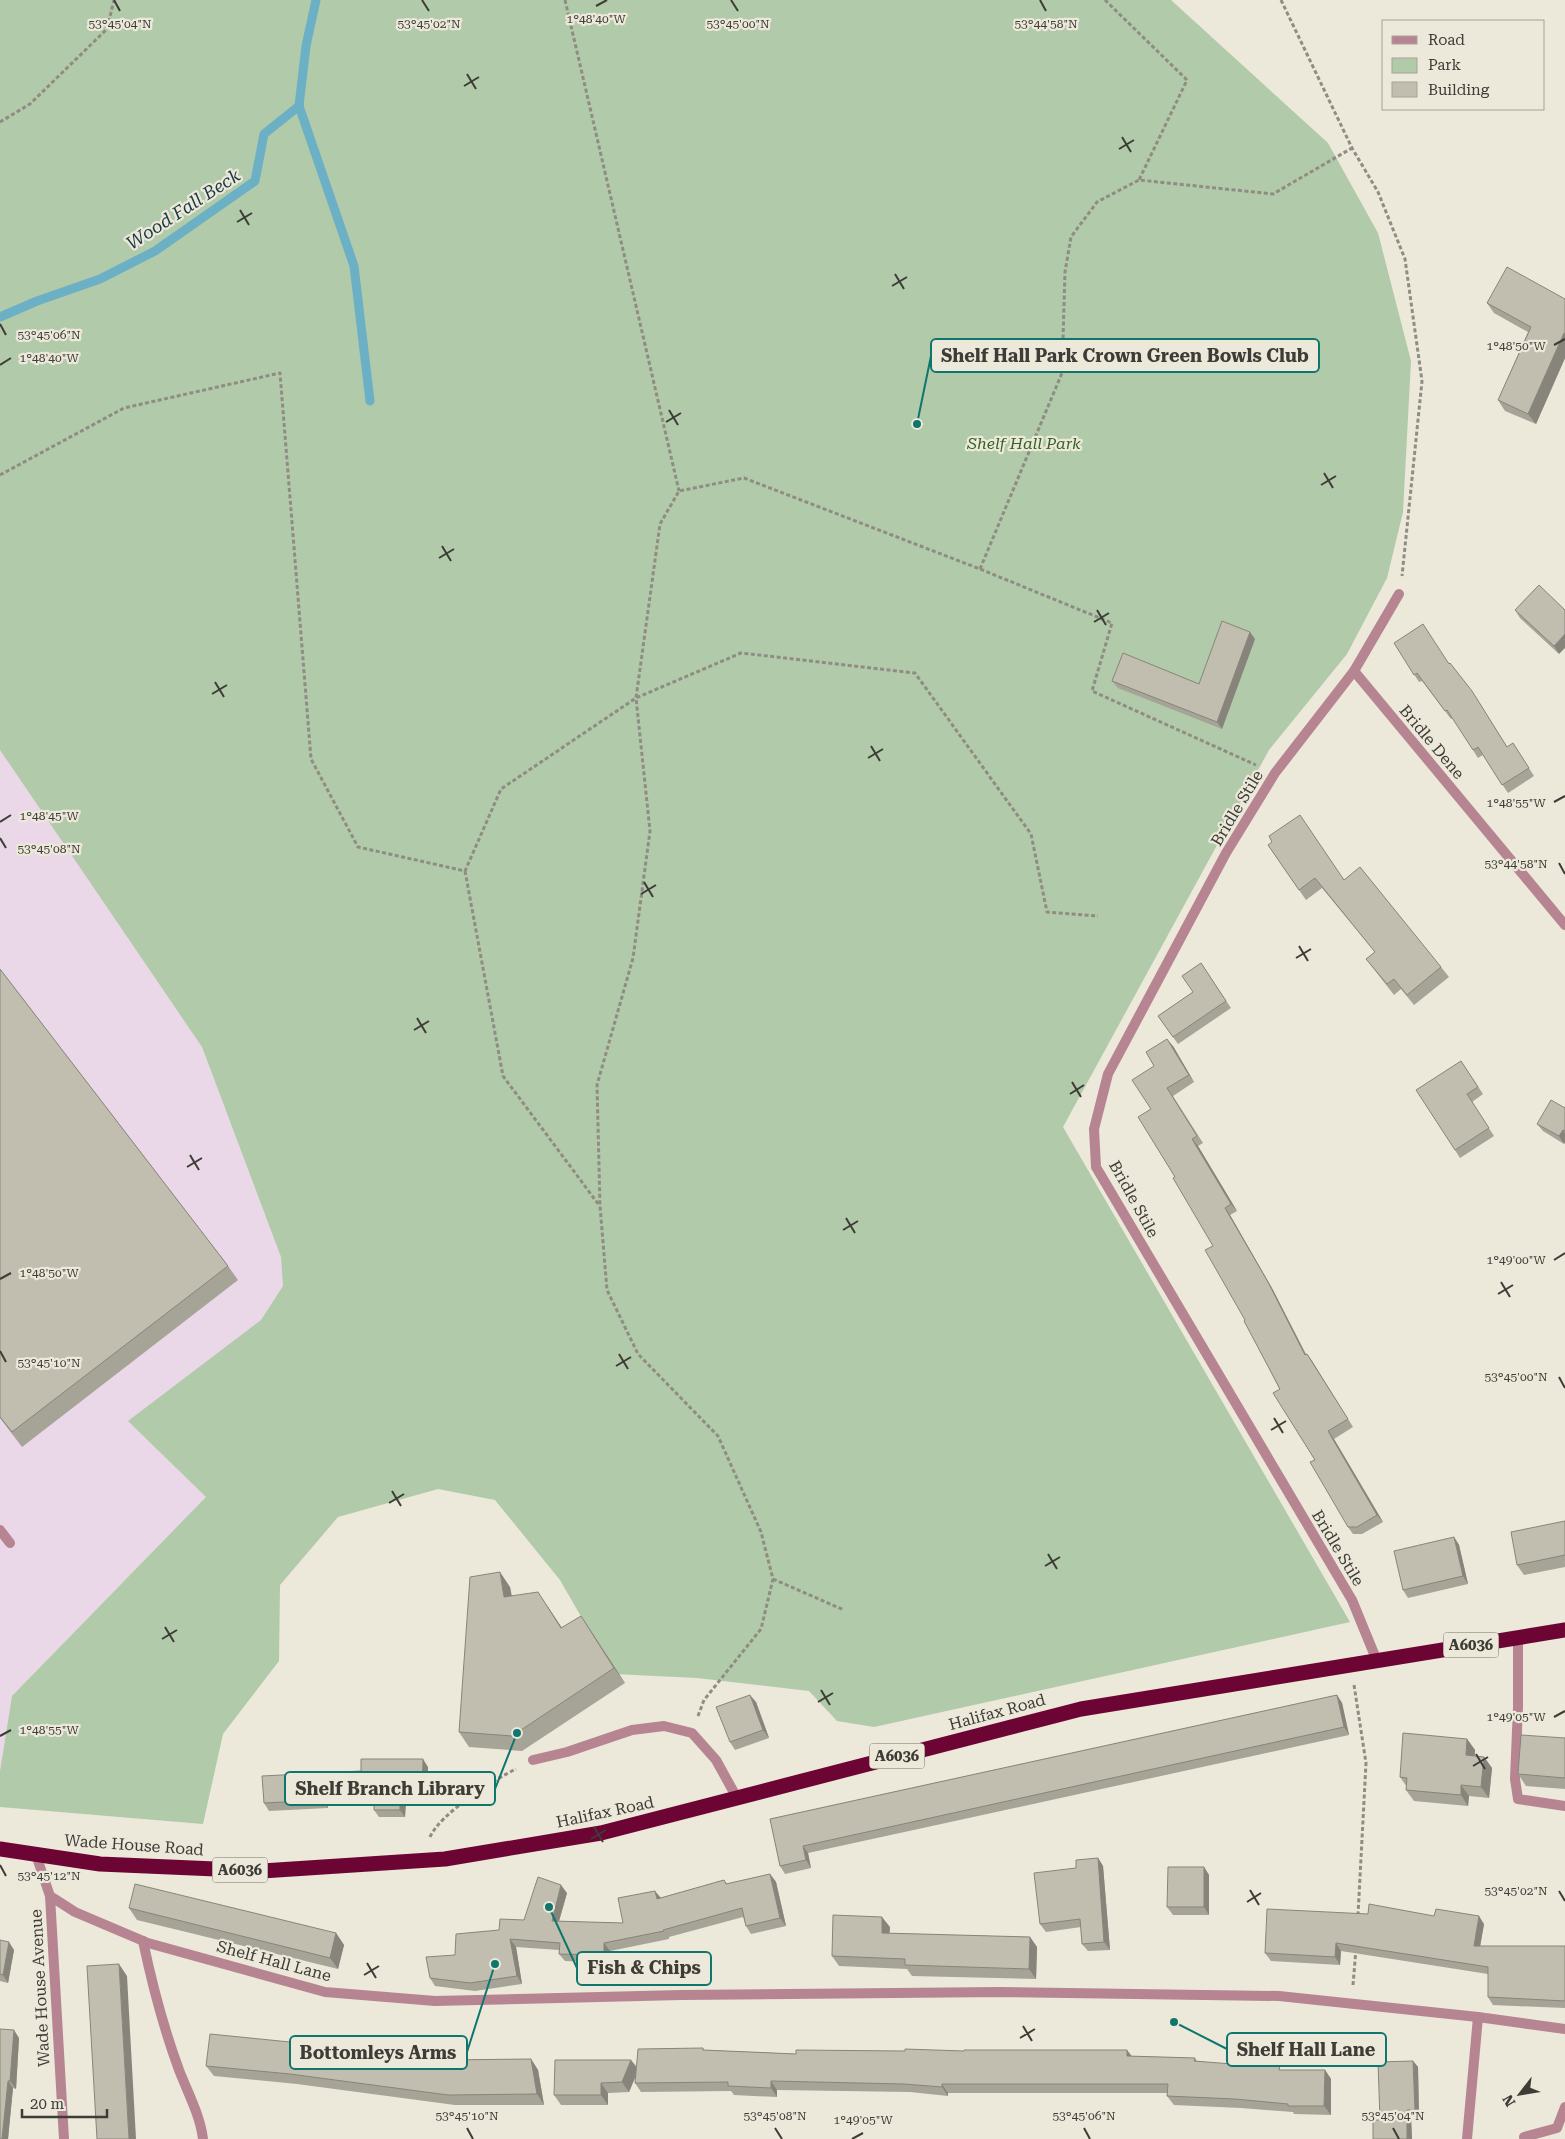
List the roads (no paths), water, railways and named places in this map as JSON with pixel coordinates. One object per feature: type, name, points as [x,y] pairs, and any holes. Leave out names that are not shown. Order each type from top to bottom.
[{"type":"highway","name":"Halifax Road","points":[[445,1859],[600,1833],[1080,1708],[1565,1630]]},
{"type":"highway","name":"Wade House Road","points":[[0,1849],[100,1864],[262,1870],[445,1859]]},
{"type":"street","name":"Bridle Stile","points":[[1377,1661],[1352,1600],[1096,1167],[1094,1129],[1108,1074],[1226,853],[1275,773],[1354,671],[1399,594]]},
{"type":"street","name":"Bridle Dene","points":[[1354,671],[1565,924]]},
{"type":"street","points":[[0,1530],[10,1543]]},
{"type":"street","points":[[1518,1638],[1515,1779],[1518,1799],[1565,1806]]},
{"type":"street","points":[[533,1760],[567,1752],[632,1730],[664,1726],[692,1733],[716,1760],[737,1798]]},
{"type":"street","points":[[36,1855],[50,1896]]},
{"type":"street","name":"Shelf Hall Lane","points":[[50,1896],[75,1912],[143,1941],[325,1992],[435,2001],[681,1995],[1000,1992],[1279,1996],[1478,2017],[1565,2029]]},
{"type":"street","name":"Wade House Avenue","points":[[50,1896],[64,2139]]},
{"type":"street","points":[[143,1941],[157,1998],[179,2069],[201,2125],[203,2139]]},
{"type":"street","points":[[1467,2139],[1478,2017]]},
{"type":"street","points":[[1524,2137],[1561,2129],[1565,2107]]},
{"type":"waterway","name":"Wood Fall Beck","points":[[0,317],[37,301],[100,279],[155,251],[255,181],[264,134],[299,106],[306,46],[316,0]]},
{"type":"waterway","points":[[299,106],[354,266],[370,401]]},
{"type":"place","name":"Shelf Hall Park Crown Green Bowls Club","points":[[917,424]]},
{"type":"place","name":"Shelf Branch Library","points":[[517,1733]]},
{"type":"place","name":"Fish & Chips","points":[[549,1907]]},
{"type":"place","name":"Bottomleys Arms","points":[[495,1964]]},
{"type":"place","name":"Shelf Hall Lane","points":[[1174,2022]]},
{"type":"park label","name":"Shelf Hall Park","points":[[1024,443]]}]
